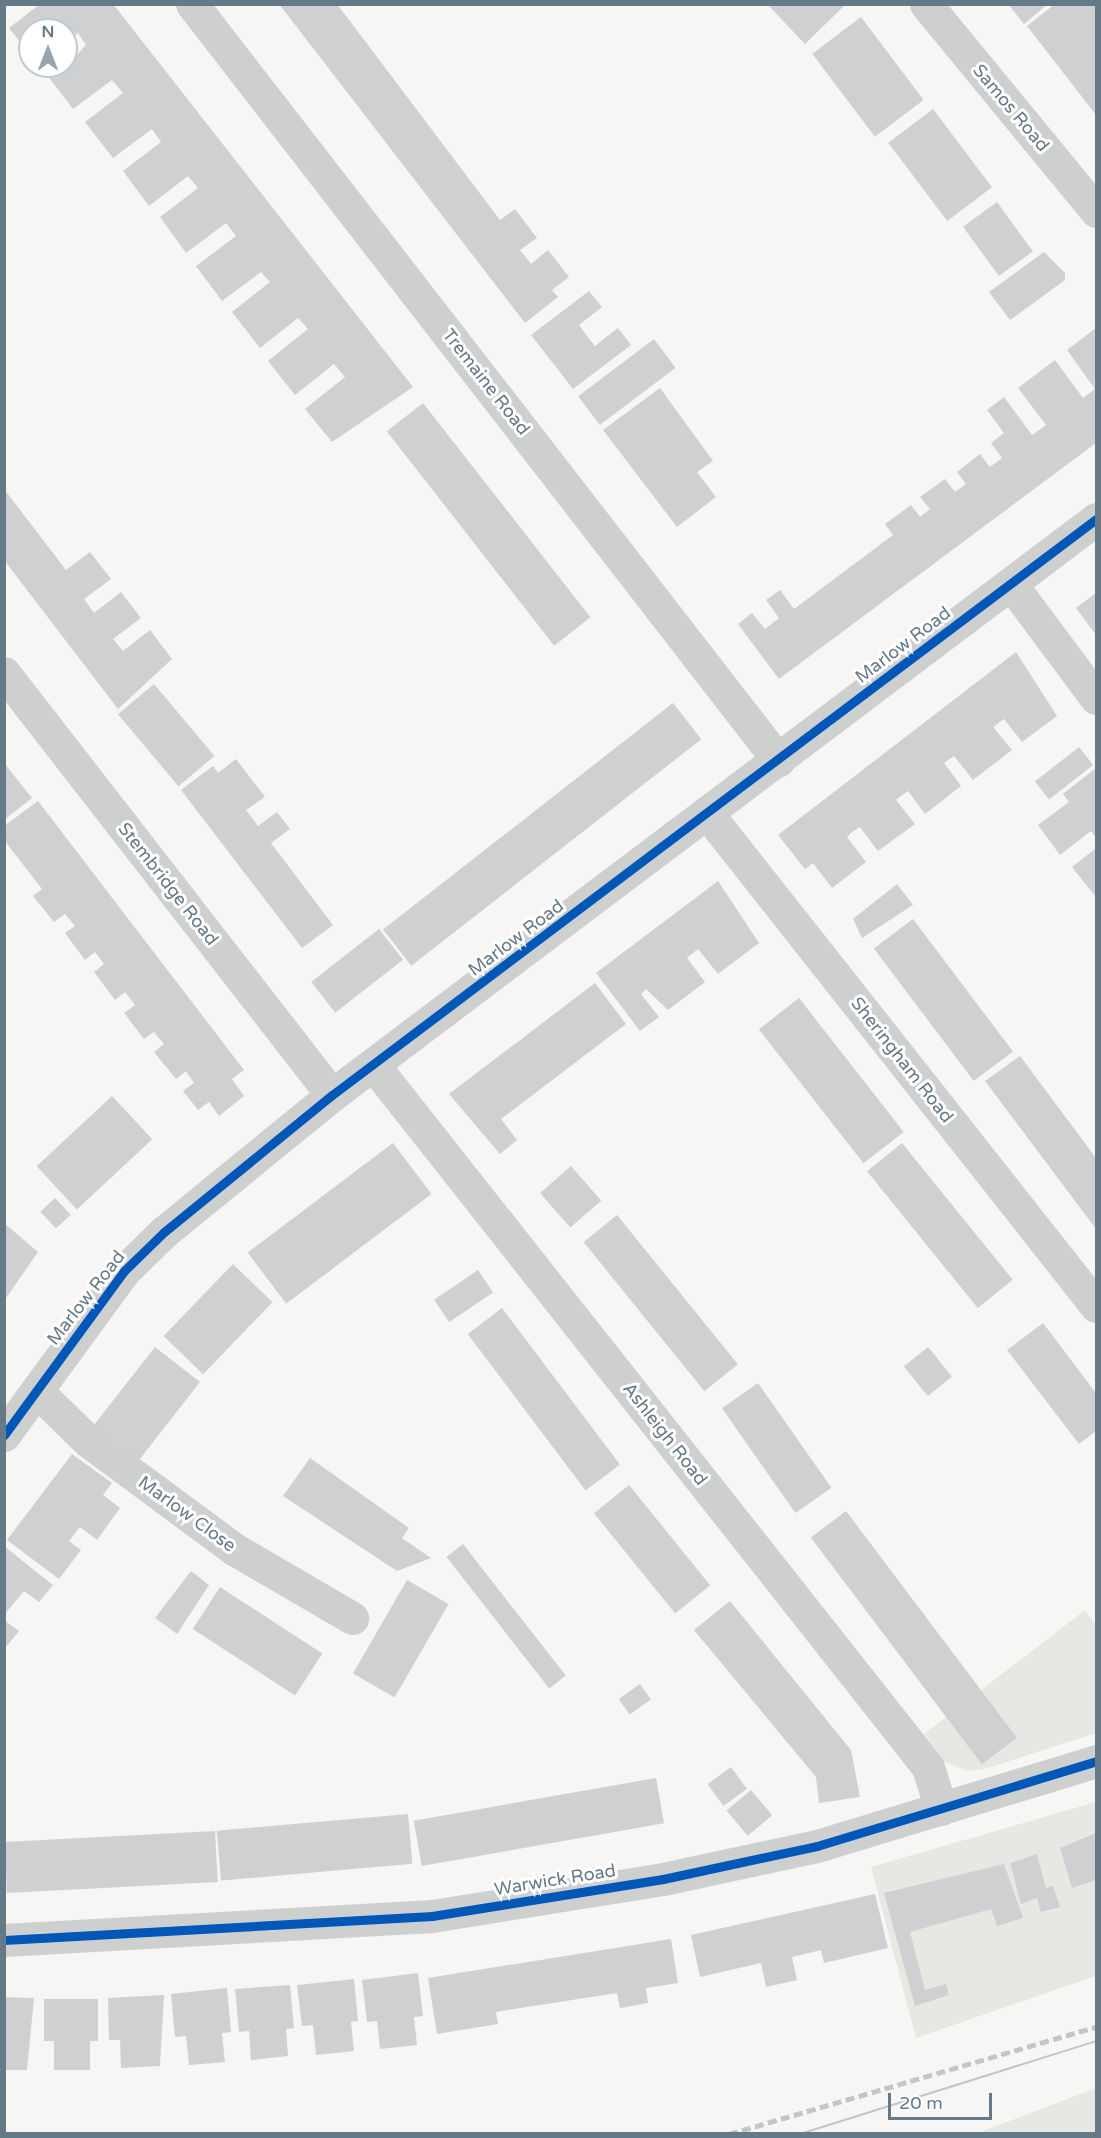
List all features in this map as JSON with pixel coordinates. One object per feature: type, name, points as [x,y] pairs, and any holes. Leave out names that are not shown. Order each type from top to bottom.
[{"type":"street","name":"Tremaine Road","points":[[192,4],[778,760]]},
{"type":"street","name":"Samos Road","points":[[926,4],[1096,211]]},
{"type":"street","name":"Marlow Road","points":[[9,1418],[37,1391],[124,1271],[333,1095],[375,1066],[1096,519]]},
{"type":"street","points":[[1011,584],[1096,698]]},
{"type":"street","name":"Stembridge Road","points":[[4,673],[333,1095]]},
{"type":"street","name":"Sheringham Road","points":[[707,813],[1096,1306]]},
{"type":"street","name":"Ashleigh Road","points":[[375,1066],[928,1767],[941,1809]]},
{"type":"street","name":"Marlow Close","points":[[37,1391],[88,1441],[234,1549],[352,1618]]},
{"type":"street","name":"Warwick Road","points":[[4,1940],[432,1916],[663,1879],[817,1846],[1096,1761]]},
{"type":"shaded area","points":[[1085,1610],[1096,1626],[1096,1733],[985,1769],[967,1771],[945,1762],[924,1734]]},
{"type":"shaded area","points":[[1096,1802],[1096,1976],[916,2038],[871,1867]]},
{"type":"shaded area","points":[[1096,2088],[1096,2133],[978,2133]]},
{"type":"building","points":[[40,4],[113,4],[413,387],[332,442],[305,409],[345,377],[334,364],[295,395],[268,361],[308,329],[298,318],[260,348],[232,312],[270,282],[261,272],[222,301],[196,266],[236,236],[226,223],[186,253],[160,217],[198,188],[188,176],[149,206],[123,171],[161,142],[152,129],[113,158],[85,122],[123,93],[112,80],[73,109],[49,78],[78,78],[78,53],[86,45],[78,33],[78,18],[22,18]]},
{"type":"building","points":[[279,4],[337,4],[500,220],[515,209],[537,238],[520,250],[531,264],[548,250],[569,277],[552,290],[558,297],[525,323]]},
{"type":"building","points":[[767,4],[846,4],[805,44]]},
{"type":"building","points":[[1008,4],[1048,4],[1024,24]]},
{"type":"building","points":[[1055,4],[1096,4],[1096,115],[1027,26]]},
{"type":"building","points":[[861,17],[924,100],[875,137],[812,54]]},
{"type":"building","points":[[18,21],[18,40],[9,28]]},
{"type":"building","points":[[933,109],[992,187],[947,221],[888,143]]},
{"type":"building","points":[[997,202],[1033,251],[999,276],[963,227]]},
{"type":"building","points":[[1044,252],[1065,273],[1065,280],[1010,320],[989,292]]},
{"type":"building","points":[[589,291],[602,307],[579,325],[587,336],[595,346],[618,328],[631,345],[573,389],[531,335]]},
{"type":"building","points":[[1096,328],[1096,443],[779,679],[738,624],[752,613],[765,629],[779,618],[766,600],[780,590],[794,609],[893,535],[885,524],[911,505],[920,517],[930,509],[920,497],[945,479],[955,492],[966,484],[957,472],[980,454],[990,467],[1002,458],[991,443],[1004,433],[987,410],[1004,397],[1032,435],[1046,425],[1018,388],[1055,360],[1083,398],[1095,389],[1067,350]]},
{"type":"building","points":[[654,339],[676,368],[600,425],[578,396]]},
{"type":"building","points":[[660,388],[713,461],[697,472],[716,497],[677,527],[603,430]]},
{"type":"building","points":[[423,403],[590,617],[554,646],[387,431]]},
{"type":"building","points":[[4,489],[66,570],[90,552],[111,579],[84,599],[94,613],[121,592],[141,618],[113,639],[123,651],[150,630],[172,659],[118,709],[4,560]]},
{"type":"building","points":[[1096,593],[1096,635],[1076,608]]},
{"type":"building","points":[[1016,652],[1057,716],[1022,742],[1004,719],[993,727],[1012,750],[973,780],[954,756],[944,763],[961,786],[925,814],[908,791],[901,796],[896,800],[915,824],[878,851],[860,827],[852,832],[847,837],[866,862],[832,888],[813,863],[805,869],[778,835]]},
{"type":"building","points":[[154,684],[214,756],[178,786],[118,714]]},
{"type":"building","points":[[673,703],[701,739],[411,966],[383,930]]},
{"type":"building","points":[[1079,747],[1093,765],[1049,800],[1035,781]]},
{"type":"building","points":[[236,759],[265,797],[246,810],[258,826],[277,812],[290,829],[271,843],[333,925],[302,948],[181,790],[213,766],[218,773]]},
{"type":"building","points":[[4,763],[32,798],[4,820]]},
{"type":"building","points":[[1096,768],[1096,838],[1091,831],[1060,855],[1038,825],[1069,802],[1063,794]]},
{"type":"building","points":[[38,801],[244,1070],[232,1079],[244,1096],[219,1116],[209,1102],[198,1110],[183,1091],[194,1083],[186,1071],[176,1079],[154,1052],[164,1044],[154,1032],[144,1039],[124,1013],[135,1005],[125,992],[115,1000],[94,972],[104,964],[95,952],[85,960],[65,933],[75,926],[65,914],[54,922],[33,896],[42,889],[4,840],[4,826]]},
{"type":"building","points":[[1096,848],[1096,895],[1095,896],[1072,867]]},
{"type":"building","points":[[718,881],[759,943],[718,974],[698,949],[687,958],[705,982],[668,1010],[646,989],[641,994],[659,1017],[640,1031],[596,973]]},
{"type":"building","points":[[897,884],[913,905],[862,938],[853,919]]},
{"type":"building","points":[[913,919],[1013,1052],[974,1081],[874,948]]},
{"type":"building","points":[[379,929],[403,960],[335,1013],[311,982]]},
{"type":"building","points":[[595,983],[626,1024],[501,1119],[517,1140],[500,1154],[449,1094]]},
{"type":"building","points":[[799,998],[904,1132],[863,1163],[759,1029]]},
{"type":"building","points":[[1020,1056],[1096,1158],[1096,1229],[985,1081]]},
{"type":"building","points":[[112,1096],[152,1139],[77,1209],[37,1166]]},
{"type":"building","points":[[393,1143],[432,1194],[286,1304],[248,1253]]},
{"type":"building","points":[[902,1143],[1013,1280],[978,1308],[867,1171]]},
{"type":"building","points":[[571,1166],[601,1201],[570,1228],[540,1193]]},
{"type":"building","points":[[55,1198],[71,1215],[56,1228],[40,1212]]},
{"type":"building","points":[[617,1215],[738,1364],[704,1391],[584,1242]]},
{"type":"building","points":[[4,1223],[38,1252],[4,1301]]},
{"type":"building","points":[[233,1264],[273,1302],[203,1374],[164,1336]]},
{"type":"building","points":[[478,1270],[493,1292],[449,1322],[434,1300]]},
{"type":"building","points":[[502,1308],[620,1465],[586,1490],[468,1334]]},
{"type":"building","points":[[1043,1323],[1096,1393],[1096,1431],[1079,1444],[1007,1350]]},
{"type":"building","points":[[155,1347],[200,1382],[138,1462],[93,1427]]},
{"type":"building","points":[[928,1347],[952,1377],[928,1396],[904,1367]]},
{"type":"building","points":[[758,1383],[831,1488],[795,1513],[722,1408]]},
{"type":"building","points":[[72,1454],[112,1483],[103,1495],[120,1508],[97,1540],[80,1527],[69,1541],[81,1550],[59,1579],[7,1540]]},
{"type":"building","points":[[310,1458],[409,1528],[402,1538],[431,1558],[397,1571],[283,1496]]},
{"type":"building","points":[[629,1485],[710,1585],[675,1614],[594,1513]]},
{"type":"building","points":[[846,1511],[1017,1738],[982,1764],[811,1537]]},
{"type":"building","points":[[463,1544],[566,1676],[549,1689],[446,1557]]},
{"type":"building","points":[[4,1546],[53,1585],[39,1602],[24,1591],[4,1615]]},
{"type":"building","points":[[191,1571],[209,1585],[177,1634],[155,1618]]},
{"type":"building","points":[[407,1580],[449,1604],[395,1698],[353,1674]]},
{"type":"building","points":[[220,1587],[322,1653],[295,1695],[193,1629]]},
{"type":"building","points":[[730,1601],[851,1750],[860,1797],[819,1803],[816,1777],[694,1630]]},
{"type":"building","points":[[4,1620],[19,1631],[7,1646],[4,1644]]},
{"type":"building","points":[[640,1684],[651,1700],[630,1714],[619,1699]]},
{"type":"building","points":[[731,1767],[747,1789],[723,1806],[708,1784]]},
{"type":"building","points":[[656,1778],[664,1823],[422,1866],[414,1821]]},
{"type":"building","points":[[751,1790],[772,1815],[748,1836],[726,1811]]},
{"type":"building","points":[[408,1814],[412,1864],[221,1881],[217,1831]]},
{"type":"building","points":[[215,1831],[218,1882],[7,1893],[4,1842]]},
{"type":"building","points":[[1096,1833],[1096,1880],[1072,1888],[1060,1848]]},
{"type":"building","points":[[1037,1854],[1046,1888],[1053,1886],[1060,1907],[1041,1912],[1037,1898],[1021,1904],[1010,1863]]},
{"type":"building","points":[[1004,1864],[1023,1918],[997,1926],[991,1909],[910,1932],[925,1990],[946,1984],[949,1995],[915,2006],[884,1893]]},
{"type":"building","points":[[875,1894],[888,1948],[824,1963],[821,1950],[792,1957],[797,1980],[766,1987],[761,1963],[700,1977],[691,1935]]},
{"type":"building","points":[[671,1939],[678,1983],[646,1988],[648,2003],[620,2008],[617,1993],[496,2012],[498,2024],[437,2034],[428,1978]]},
{"type":"building","points":[[418,1973],[423,2016],[414,2017],[417,2045],[380,2049],[377,2021],[367,2022],[362,1980]]},
{"type":"building","points":[[354,1979],[358,2021],[351,2022],[354,2051],[316,2055],[313,2025],[302,2026],[297,1985]]},
{"type":"building","points":[[290,1985],[294,2028],[286,2029],[288,2056],[251,2060],[249,2031],[239,2032],[235,1989]]},
{"type":"building","points":[[227,1988],[231,2032],[222,2033],[225,2062],[189,2065],[186,2036],[175,2037],[171,1994]]},
{"type":"building","points":[[164,1995],[160,2066],[121,2068],[120,2040],[109,2040],[108,1998]]},
{"type":"building","points":[[4,1997],[34,1998],[27,2070],[4,2070]]},
{"type":"building","points":[[44,1999],[98,1999],[98,2041],[90,2041],[90,2070],[54,2070],[54,2041],[44,2041]]},
{"type":"tram line","points":[[800,2134],[1096,2041]]},
{"type":"railway","points":[[729,2134],[1096,2027]]},
{"type":"cycle path","points":[[4,1435],[124,1271],[164,1232],[332,1095],[1096,519]]},
{"type":"cycle path","points":[[4,1940],[432,1916],[663,1879],[817,1846],[1096,1761]]}]
